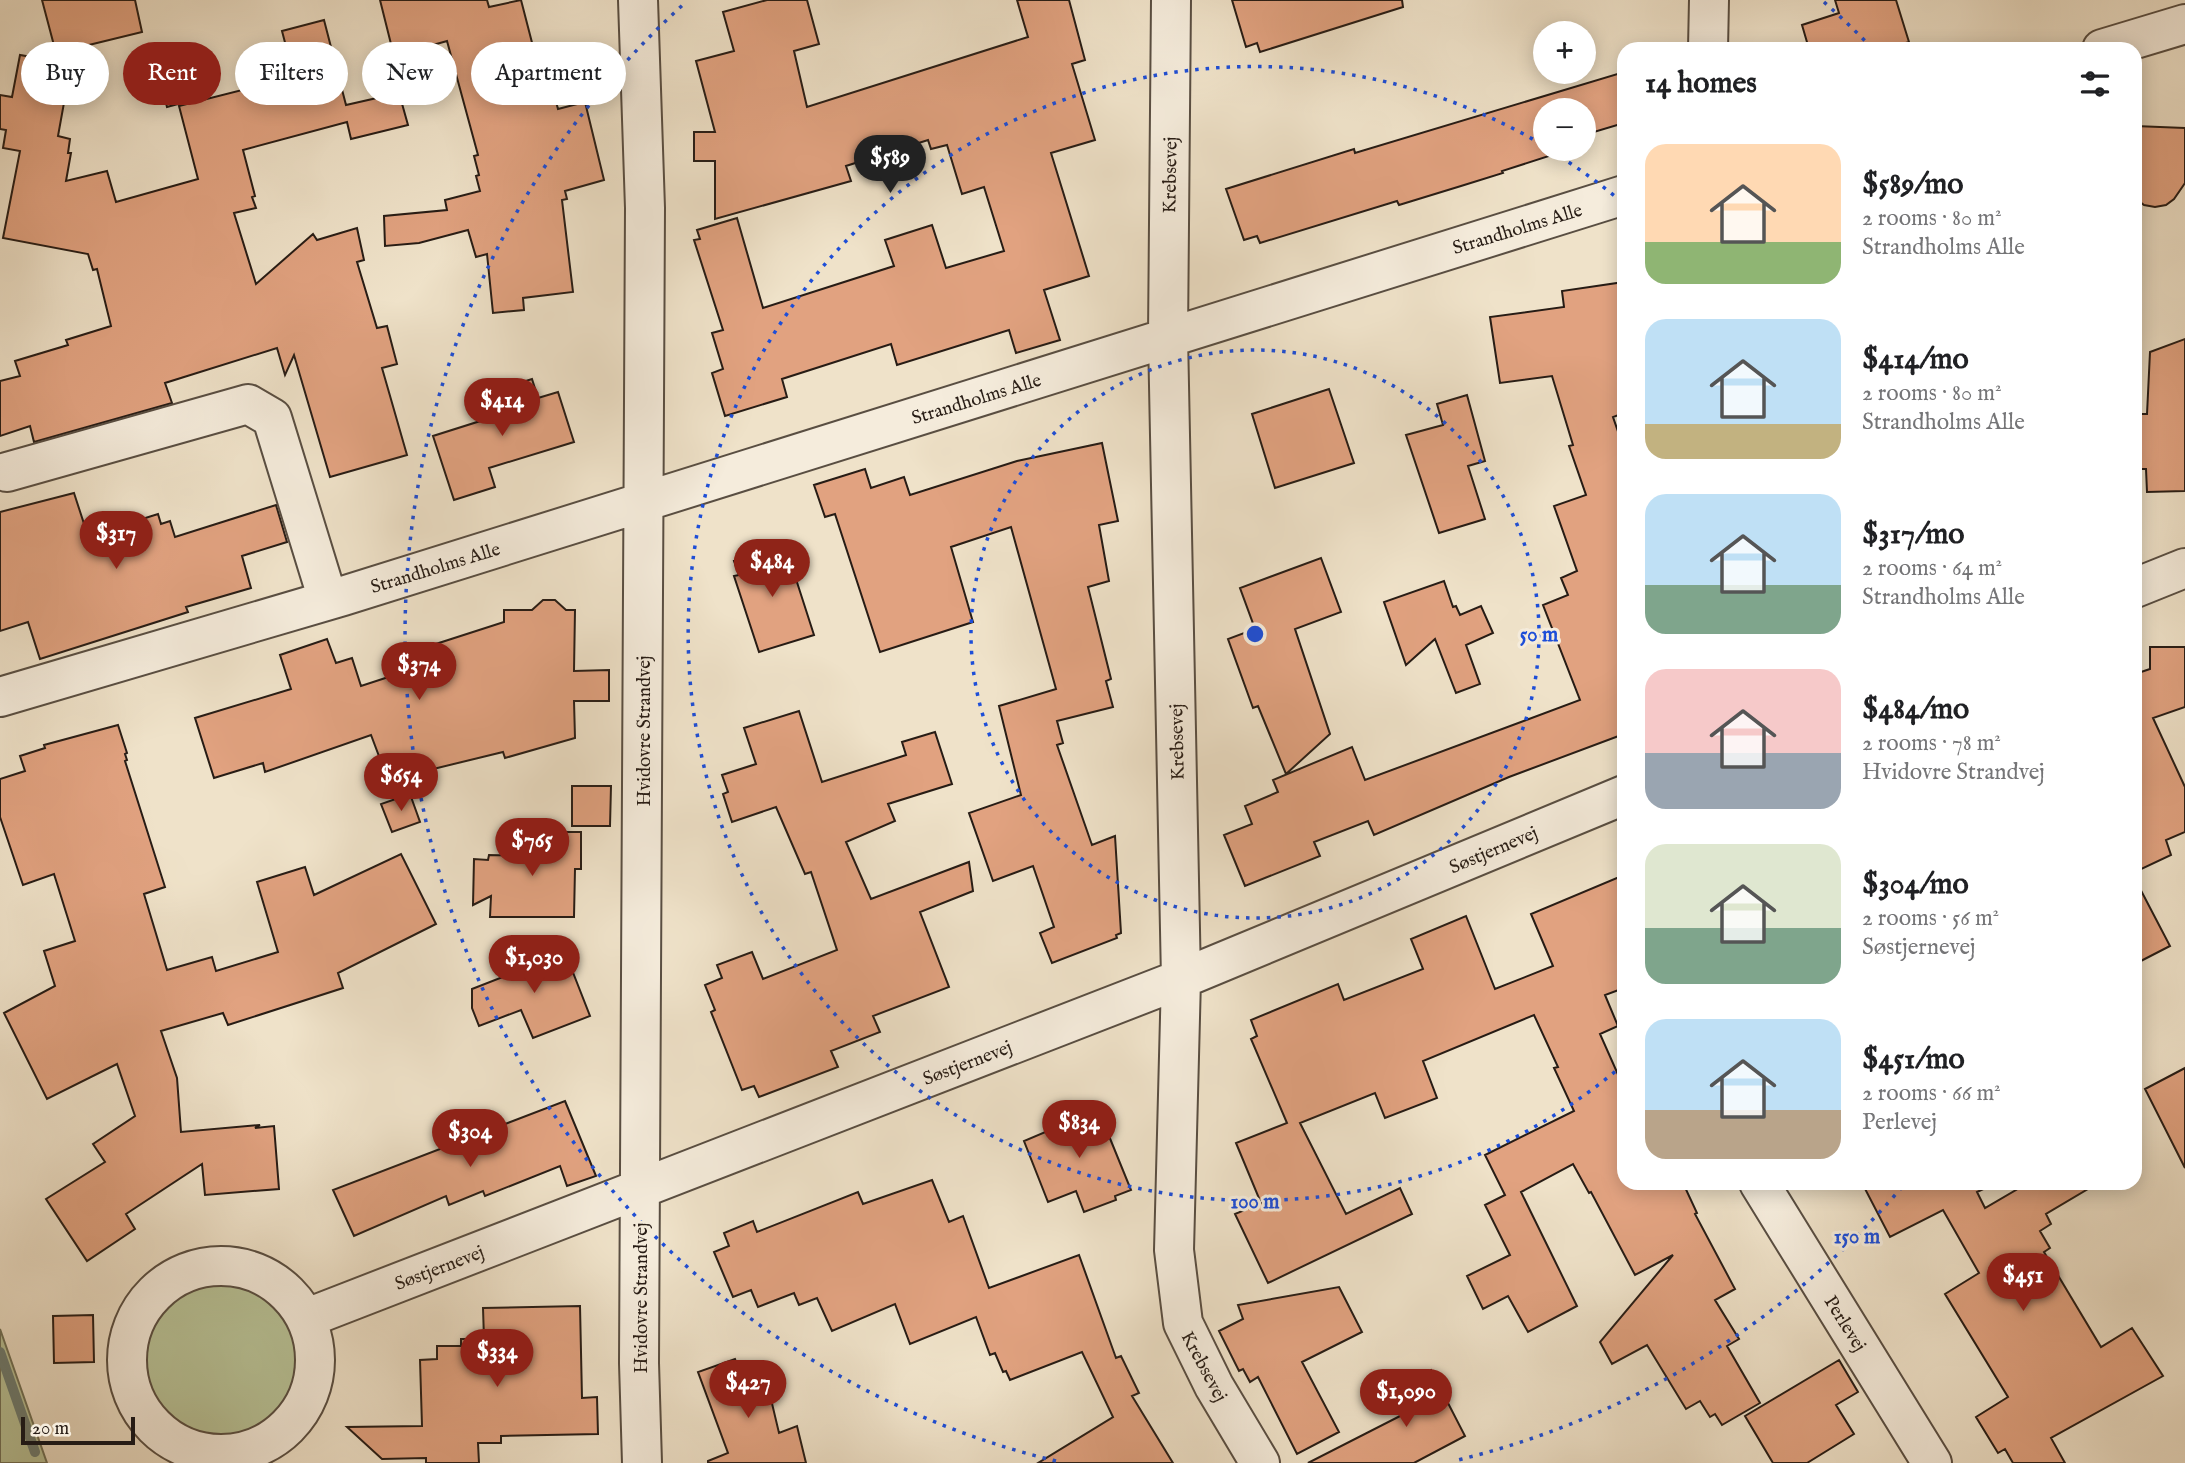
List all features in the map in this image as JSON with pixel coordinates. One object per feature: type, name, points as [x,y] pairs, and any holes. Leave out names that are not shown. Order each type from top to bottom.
[{"type":"street","name":"Hvidovre Strandvej","points":[[638,0],[645,208],[639,1363],[642,1463]]},
{"type":"street","name":"Krebsevej","points":[[1171,0],[1168,336],[1181,979],[1174,1250],[1183,1323],[1214,1386],[1261,1463]]},
{"type":"street","points":[[1708,42],[1709,0]]},
{"type":"street","points":[[2125,42],[2185,24]]},
{"type":"street","name":"Strandholms Alle","points":[[0,698],[328,600],[1617,197]]},
{"type":"street","points":[[7,472],[248,404],[272,418],[328,600]]},
{"type":"street","points":[[2142,585],[2185,568]]},
{"type":"street","name":"Søstjernevej","points":[[307,1318],[1181,979],[1617,797]]},
{"type":"street","name":"Perlevej","points":[[1763,1190],[1932,1463]]},
{"type":"street","points":[[207,1266],[237,1266],[265,1276],[290,1294],[307,1318],[315,1346],[315,1376],[306,1403],[289,1427],[266,1444],[239,1453],[219,1454],[180,1446],[155,1428],[137,1404],[127,1375],[127,1345],[136,1316],[154,1292],[179,1275],[207,1266]]},
{"type":"green space","points":[[219,1280],[249,1286],[274,1303],[291,1328],[297,1358],[291,1388],[274,1413],[249,1430],[219,1436],[189,1430],[164,1413],[147,1388],[141,1358],[147,1328],[164,1303],[189,1286]]},
{"type":"green space","points":[[0,1329],[47,1463],[0,1463]]},
{"type":"building","points":[[42,0],[135,0],[142,32],[101,42],[53,42]]},
{"type":"building","points":[[380,0],[487,0],[489,7],[521,0],[532,42],[471,42],[471,105],[557,105],[558,109],[586,105],[604,180],[565,191],[567,199],[562,200],[573,292],[523,298],[524,310],[493,313],[487,254],[476,257],[468,230],[419,243],[385,246],[384,216],[447,210],[445,200],[480,191],[474,156],[478,155],[457,78],[457,42],[390,42]]},
{"type":"building","points":[[767,0],[807,0],[819,44],[794,51],[807,107],[1028,37],[1017,0],[1069,0],[1085,60],[1072,64],[1095,140],[1051,153],[1089,276],[1044,290],[1060,340],[1016,353],[1009,330],[897,365],[891,344],[782,379],[787,397],[725,416],[712,373],[723,369],[712,333],[723,330],[694,240],[700,239],[697,230],[737,218],[763,308],[894,266],[885,240],[932,225],[946,268],[1004,251],[984,187],[962,194],[947,145],[931,149],[928,140],[846,166],[851,181],[715,219],[715,161],[694,161],[694,132],[715,132],[696,61],[734,51],[723,12]]},
{"type":"building","points":[[1232,0],[1402,0],[1403,7],[1260,52],[1257,43],[1246,47]]},
{"type":"building","points":[[1835,0],[1896,0],[1909,42],[1807,42],[1802,25],[1839,13]]},
{"type":"building","points":[[324,20],[330,42],[285,42],[282,31]]},
{"type":"building","points":[[20,55],[21,105],[64,105],[58,136],[70,139],[68,153],[71,153],[66,181],[107,171],[116,202],[198,179],[179,106],[221,105],[221,95],[235,92],[235,105],[348,105],[362,101],[362,105],[402,105],[408,125],[351,139],[347,122],[243,150],[256,208],[234,213],[256,284],[313,234],[317,240],[357,228],[364,260],[357,262],[377,328],[387,326],[397,364],[382,368],[407,455],[330,477],[294,355],[285,375],[277,348],[165,383],[172,403],[34,442],[30,426],[0,436],[0,381],[20,376],[15,361],[68,345],[66,340],[111,326],[97,269],[93,270],[88,254],[3,238],[20,151],[3,148],[6,130],[0,129],[0,95],[12,97]]},
{"type":"building","points":[[1617,74],[1617,125],[1596,131],[1596,98],[1538,98],[1584,84],[1596,84],[1596,80]]},
{"type":"building","points":[[1533,99],[1533,161],[1399,205],[1397,201],[1260,243],[1257,236],[1244,240],[1226,189],[1354,149],[1355,153]]},
{"type":"building","points":[[2142,126],[2185,128],[2185,183],[2174,199],[2166,205],[2144,205]]},
{"type":"building","points":[[1617,283],[1617,416],[1613,417],[1617,429],[1617,737],[1509,777],[1374,835],[1368,821],[1314,842],[1320,856],[1245,886],[1224,835],[1252,824],[1245,806],[1278,792],[1273,780],[1352,747],[1365,780],[1580,700],[1543,605],[1568,595],[1561,578],[1577,571],[1554,506],[1586,495],[1569,446],[1573,445],[1552,376],[1500,383],[1490,317],[1564,307],[1562,291]]},
{"type":"building","points":[[2185,339],[2185,491],[2147,492],[2146,469],[2142,469],[2142,414],[2147,414],[2150,352]]},
{"type":"building","points":[[532,379],[538,398],[558,392],[574,442],[489,468],[495,487],[454,500],[433,436],[496,416],[494,411],[506,407],[500,389]]},
{"type":"building","points":[[1329,389],[1354,463],[1275,488],[1252,414]]},
{"type":"building","points":[[1467,395],[1485,461],[1468,466],[1485,519],[1439,533],[1406,435],[1443,425],[1437,404]]},
{"type":"building","points":[[1102,443],[1118,521],[1099,525],[1109,581],[1088,587],[1111,679],[1106,681],[1113,707],[1057,721],[1063,743],[1057,745],[1092,845],[1115,836],[1121,933],[1116,935],[1117,938],[1052,963],[1040,933],[1054,927],[1033,866],[993,881],[969,813],[1021,795],[999,706],[1056,689],[1011,527],[951,547],[973,622],[880,652],[835,514],[825,517],[814,485],[865,469],[871,488],[904,477],[910,495],[1017,461]]},
{"type":"building","points":[[74,493],[88,536],[158,514],[161,524],[170,521],[175,537],[276,505],[287,542],[242,556],[251,588],[186,607],[188,612],[40,659],[28,622],[0,631],[0,512]]},
{"type":"building","points":[[785,545],[814,635],[759,652],[734,576],[739,575],[734,561]]},
{"type":"building","points":[[1321,558],[1341,612],[1295,629],[1330,734],[1286,774],[1258,706],[1253,708],[1228,639],[1255,629],[1240,588]]},
{"type":"building","points":[[1444,581],[1453,607],[1456,606],[1460,615],[1481,606],[1493,633],[1466,645],[1480,684],[1456,693],[1435,639],[1406,665],[1384,602]]},
{"type":"building","points":[[543,600],[555,600],[566,610],[575,610],[574,671],[609,670],[609,701],[574,701],[575,738],[505,758],[503,752],[388,780],[371,735],[265,772],[263,763],[214,778],[195,718],[291,689],[280,655],[327,639],[336,663],[352,658],[361,686],[416,668],[411,652],[504,622],[504,610],[532,610]]},
{"type":"building","points":[[2150,647],[2185,647],[2185,707],[2153,718],[2185,787],[2185,832],[2166,840],[2171,855],[2142,869],[2142,672],[2150,669]]},
{"type":"building","points":[[799,711],[822,782],[906,755],[902,742],[935,732],[952,784],[888,804],[895,821],[846,842],[871,899],[969,862],[973,891],[920,912],[949,987],[873,1016],[880,1032],[831,1051],[838,1067],[759,1097],[754,1086],[742,1090],[711,1012],[715,1010],[705,985],[722,978],[717,965],[752,952],[763,979],[837,950],[811,872],[805,874],[776,807],[732,822],[723,794],[728,792],[722,775],[756,764],[744,728]]},
{"type":"building","points":[[118,725],[127,753],[125,761],[165,887],[144,894],[167,970],[212,957],[216,971],[278,952],[257,882],[305,867],[314,895],[401,854],[436,924],[338,973],[343,988],[228,1025],[223,1013],[161,1031],[177,1078],[181,1132],[274,1126],[279,1189],[205,1195],[202,1164],[126,1214],[135,1229],[87,1261],[46,1199],[105,1162],[93,1144],[135,1116],[117,1064],[47,1099],[4,1013],[55,986],[44,951],[75,941],[54,874],[23,885],[0,817],[0,779],[25,771],[20,756],[45,748],[44,745]]},
{"type":"building","points":[[572,786],[611,786],[610,826],[572,826]]},
{"type":"building","points":[[410,794],[420,822],[392,832],[381,804]]},
{"type":"building","points":[[527,832],[581,832],[581,869],[575,869],[574,917],[490,917],[491,896],[473,905],[474,859],[488,860],[489,855],[527,856]]},
{"type":"building","points":[[1617,878],[1617,991],[1605,995],[1617,1026],[1600,1034],[1617,1072],[1617,1190],[1686,1190],[1697,1213],[1695,1214],[1735,1289],[1715,1300],[1739,1339],[1727,1346],[1760,1403],[1722,1425],[1715,1414],[1710,1417],[1700,1401],[1686,1409],[1647,1345],[1612,1364],[1600,1342],[1673,1255],[1635,1275],[1573,1164],[1521,1192],[1577,1306],[1528,1332],[1508,1296],[1483,1309],[1467,1276],[1510,1255],[1485,1205],[1505,1195],[1485,1155],[1574,1111],[1554,1068],[1558,1067],[1534,1015],[1423,1061],[1437,1098],[1385,1118],[1375,1093],[1300,1123],[1346,1214],[1400,1188],[1412,1214],[1268,1283],[1235,1214],[1261,1203],[1236,1143],[1287,1123],[1251,1039],[1257,1036],[1251,1020],[1338,984],[1344,1000],[1423,969],[1411,939],[1466,916],[1495,989],[1553,966],[1531,914]]},
{"type":"building","points":[[2142,892],[2170,946],[2142,960]]},
{"type":"building","points":[[563,947],[590,1016],[533,1038],[521,1010],[479,1026],[472,1008],[472,989],[508,975],[506,970]]},
{"type":"building","points":[[2185,1068],[2185,1168],[2145,1089]]},
{"type":"building","points":[[565,1101],[596,1176],[567,1186],[560,1166],[485,1196],[483,1191],[449,1205],[446,1196],[354,1236],[333,1190]]},
{"type":"building","points":[[1096,1104],[1131,1190],[1115,1196],[1116,1200],[1084,1212],[1076,1191],[1048,1202],[1024,1141],[1055,1128],[1053,1122]]},
{"type":"building","points":[[932,1180],[949,1222],[963,1216],[989,1288],[1079,1255],[1116,1358],[1121,1356],[1139,1393],[1132,1396],[1173,1463],[1038,1463],[1113,1417],[1082,1352],[1010,1380],[1006,1371],[1003,1372],[995,1353],[990,1355],[976,1317],[910,1344],[895,1304],[832,1331],[817,1298],[799,1305],[794,1293],[758,1307],[751,1290],[733,1297],[714,1252],[729,1246],[724,1233],[753,1221],[757,1232],[858,1192],[863,1204]]},
{"type":"building","points":[[1866,1190],[1981,1190],[1977,1192],[1985,1208],[2016,1190],[2086,1190],[2046,1214],[2051,1224],[2040,1231],[2050,1248],[2044,1252],[2101,1347],[2132,1328],[2163,1376],[2051,1438],[2065,1463],[2013,1463],[2005,1449],[1998,1453],[1976,1417],[2008,1397],[1945,1294],[1979,1273],[1943,1210],[1890,1237]]},
{"type":"building","points":[[1339,1287],[1362,1332],[1302,1362],[1339,1432],[1297,1454],[1258,1377],[1250,1382],[1243,1369],[1239,1371],[1219,1331],[1243,1319],[1238,1305]]},
{"type":"building","points":[[580,1306],[582,1398],[597,1397],[598,1434],[501,1436],[501,1443],[478,1443],[479,1463],[426,1463],[426,1458],[382,1459],[347,1427],[422,1426],[420,1360],[437,1359],[437,1346],[461,1346],[461,1339],[484,1339],[483,1308]]},
{"type":"building","points":[[93,1315],[94,1362],[54,1363],[53,1316]]},
{"type":"building","points":[[735,1359],[745,1386],[757,1383],[760,1398],[770,1395],[779,1433],[797,1426],[806,1463],[708,1463],[728,1453],[698,1372]]},
{"type":"building","points":[[1839,1360],[1858,1392],[1836,1405],[1854,1434],[1807,1463],[1773,1463],[1745,1416]]},
{"type":"building","points":[[1431,1370],[1465,1436],[1414,1463],[1308,1463],[1406,1413],[1394,1389]]},
{"type":"waterway","points":[[0,1352],[35,1452]]}]
